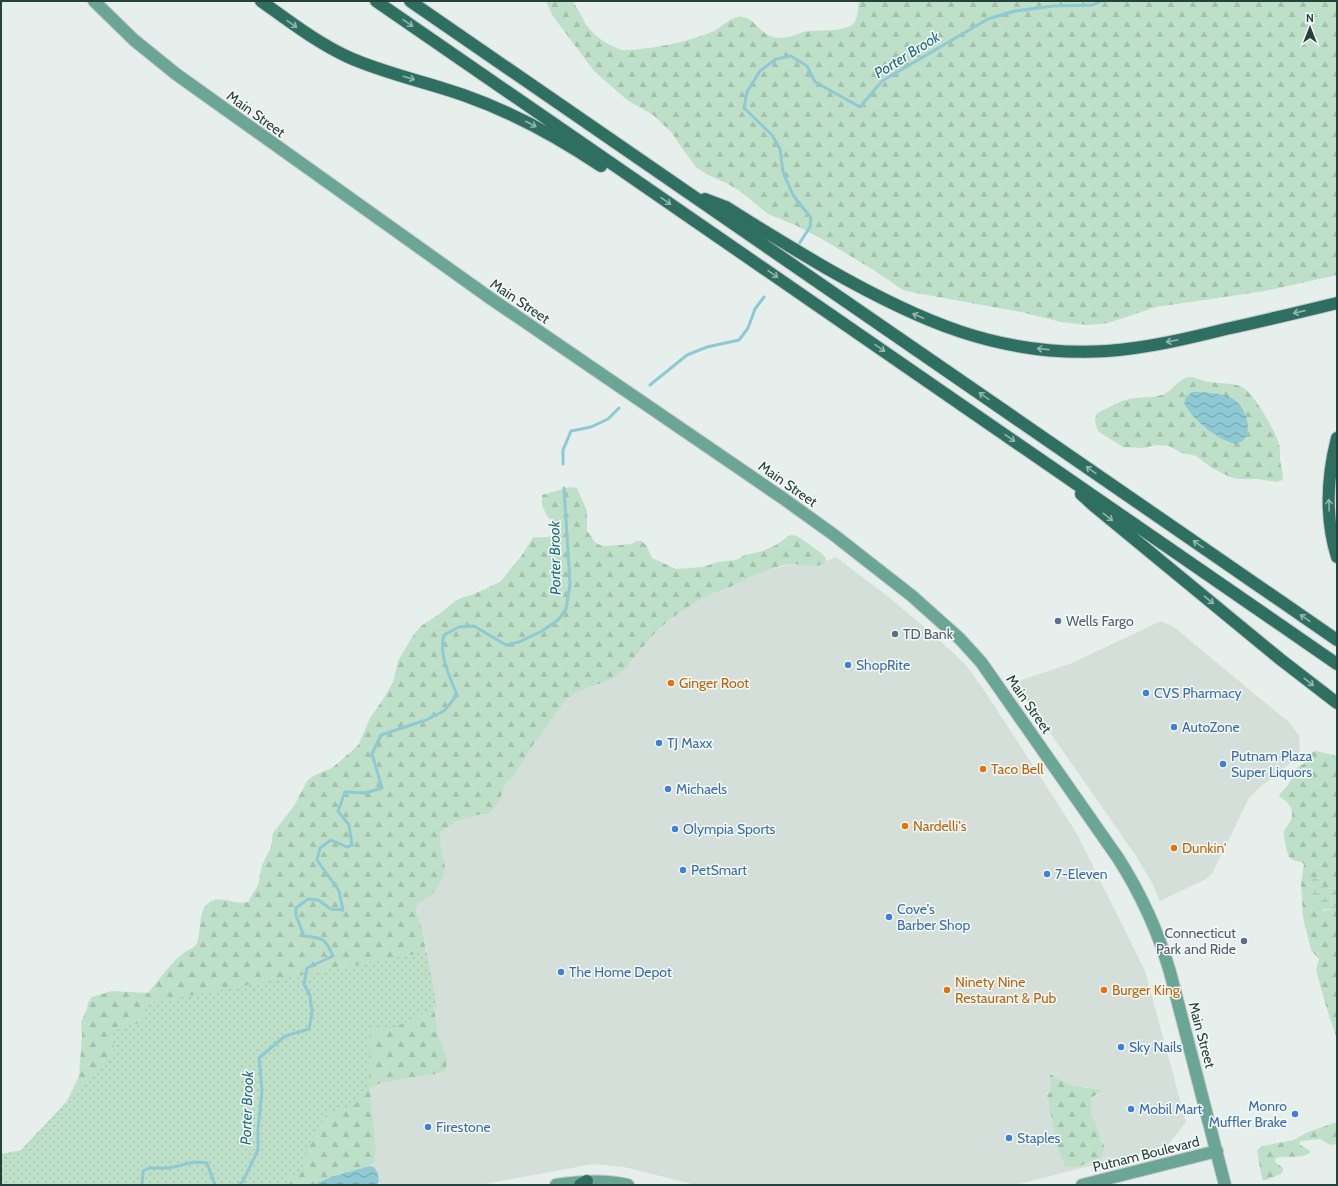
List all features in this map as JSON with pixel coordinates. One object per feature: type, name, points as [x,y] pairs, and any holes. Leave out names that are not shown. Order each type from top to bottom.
[{"type":"highway","points":[[261,1],[310,36],[344,55],[375,68],[454,92],[494,107],[552,135],[604,168],[634,178]]},
{"type":"highway","points":[[376,1],[1337,664]]},
{"type":"highway","points":[[410,1],[1337,640]]},
{"type":"highway","points":[[692,195],[726,207],[836,273],[903,309],[953,330],[1018,346],[1048,350],[1080,351],[1106,351],[1138,347],[1186,339],[1337,303]]},
{"type":"highway","points":[[1337,438],[1330,476],[1329,501],[1330,526],[1337,557]]},
{"type":"highway","points":[[1071,480],[1093,505],[1280,659],[1337,703]]},
{"type":"main road","name":"Main Street","points":[[94,1],[134,40],[176,74],[490,298],[802,512],[912,596],[960,639],[990,675],[1118,858],[1140,894],[1152,919],[1164,952],[1225,1185]]},
{"type":"main road","name":"Putnam Boulevard","points":[[1082,1185],[1217,1151]]},
{"type":"main road","points":[[556,1185],[609,1181],[628,1185]]},
{"type":"shaded area","points":[[836,557],[886,595],[933,634],[966,665],[986,693],[1076,832],[1145,971],[1186,1122],[1168,1145],[1015,1185],[696,1185],[624,1167],[593,1164],[479,1185],[380,1185],[378,1173],[374,1167],[370,1166],[375,1162],[376,1148],[370,1089],[375,1085],[382,1083],[441,1073],[447,1058],[438,1035],[434,1007],[437,1005],[423,931],[416,911],[418,904],[434,893],[441,847],[440,832],[457,821],[476,815],[489,814],[498,804],[506,784],[515,774],[533,745],[566,700],[571,695],[583,689],[599,685],[633,661],[649,639],[659,629],[686,608],[709,595],[764,571],[792,564],[812,566],[825,564],[826,561]],"holes":[[[1053,1075],[1066,1084],[1100,1089],[1102,1092],[1090,1098],[1092,1106],[1091,1116],[1096,1123],[1101,1141],[1105,1148],[1102,1157],[1078,1167],[1065,1167],[1057,1146],[1047,1093],[1051,1090]]]},
{"type":"shaded area","points":[[1161,621],[1175,628],[1290,723],[1299,736],[1300,749],[1282,772],[1262,785],[1249,798],[1213,872],[1206,879],[1160,901],[1151,881],[1136,856],[1015,682],[1072,663]]},
{"type":"green space","points":[[546,1],[572,1],[579,10],[587,26],[594,34],[607,44],[622,50],[633,50],[693,39],[714,31],[728,21],[737,17],[747,18],[768,35],[778,38],[808,31],[832,30],[849,27],[855,22],[859,1],[1337,1],[1337,275],[1265,291],[1156,307],[1108,323],[1088,325],[1061,322],[1021,312],[903,290],[872,269],[822,239],[795,225],[768,214],[740,191],[708,175],[696,167],[672,133],[653,115],[627,100],[594,71],[552,15]]},
{"type":"green space","points":[[1192,377],[1209,382],[1237,385],[1245,389],[1250,394],[1265,415],[1277,438],[1280,447],[1283,480],[1277,482],[1258,479],[1237,479],[1212,468],[1196,456],[1182,453],[1169,446],[1156,445],[1143,448],[1123,447],[1099,432],[1095,419],[1097,413],[1129,399],[1162,395],[1185,378]],"holes":[[[1199,392],[1234,399],[1243,410],[1230,442],[1207,428]]]},
{"type":"green space","points":[[570,487],[577,488],[587,511],[587,531],[596,543],[602,546],[631,544],[641,541],[646,545],[652,558],[676,569],[703,567],[717,562],[736,560],[745,555],[763,551],[776,545],[790,535],[798,537],[811,546],[825,557],[826,561],[824,564],[814,566],[787,564],[766,571],[711,595],[676,615],[658,630],[628,665],[617,675],[611,679],[578,692],[566,700],[533,745],[515,774],[506,784],[498,804],[489,814],[476,815],[457,821],[440,832],[445,867],[444,874],[434,893],[418,904],[416,911],[423,931],[438,1035],[447,1058],[446,1069],[441,1073],[382,1083],[375,1085],[370,1089],[376,1148],[375,1162],[370,1166],[331,1177],[313,1185],[1,1185],[1,1165],[10,1162],[67,1101],[79,1076],[82,1035],[81,1022],[88,1003],[92,997],[112,991],[148,993],[175,961],[196,945],[202,913],[207,904],[220,899],[243,903],[248,902],[258,885],[262,865],[271,847],[273,833],[294,806],[307,781],[313,776],[332,768],[359,744],[370,718],[393,682],[398,661],[412,637],[421,626],[438,615],[455,601],[500,582],[522,555],[533,537],[553,536],[552,522],[542,505],[542,495]]},
{"type":"green space","points":[[1316,751],[1334,755],[1337,758],[1337,888],[1326,888],[1322,886],[1319,880],[1323,911],[1337,908],[1337,1039],[1316,970],[1319,959],[1311,950],[1303,917],[1301,883],[1304,865],[1302,862],[1290,858],[1284,836],[1284,831],[1291,820],[1292,813],[1288,803],[1279,795],[1288,785],[1297,768],[1306,762],[1312,752]]},
{"type":"green space","points":[[1313,877],[1317,878],[1324,888],[1337,888],[1337,908],[1321,910],[1317,907],[1310,895],[1310,887]]},
{"type":"green space","points":[[427,952],[437,1006],[396,1027],[370,1028],[369,1083],[353,1107],[328,1112],[309,1145],[301,1174],[290,1175],[285,1185],[1,1185],[1,1154],[22,1150],[115,1053],[110,1032],[142,1022],[145,1004]]},
{"type":"green space","points":[[1050,1075],[1053,1075],[1070,1084],[1100,1089],[1102,1092],[1090,1098],[1092,1106],[1091,1116],[1096,1123],[1101,1141],[1105,1148],[1102,1157],[1078,1167],[1065,1167],[1057,1146],[1047,1095],[1051,1090]]},
{"type":"green space","points":[[1337,1122],[1337,1144],[1330,1145],[1320,1139],[1301,1141],[1299,1144],[1310,1151],[1310,1153],[1302,1156],[1276,1158],[1275,1162],[1283,1168],[1281,1174],[1266,1180],[1262,1179],[1257,1150],[1262,1146],[1294,1140],[1308,1132]]},
{"type":"water","points":[[1192,392],[1224,395],[1236,401],[1243,409],[1247,420],[1248,431],[1244,439],[1236,444],[1228,442],[1214,434],[1200,423],[1184,403],[1186,397]]},
{"type":"water","points":[[370,1166],[374,1167],[378,1173],[379,1182],[377,1185],[313,1185],[331,1177]]},
{"type":"waterway","name":"Porter Brook","points":[[799,244],[810,227],[811,218],[793,195],[783,172],[780,149],[772,135],[744,108],[747,92],[760,71],[776,59],[791,56],[807,66],[815,82],[860,107],[882,81],[988,19],[1015,11],[1053,6],[1093,5],[1101,1]]},
{"type":"waterway","points":[[650,385],[687,355],[707,347],[739,340],[748,328],[755,309],[764,297]]},
{"type":"waterway","points":[[563,464],[563,450],[571,431],[591,427],[608,419],[619,408]]},
{"type":"waterway","name":"Porter Brook","points":[[239,1185],[243,1181],[258,1150],[258,1129],[262,1091],[259,1058],[285,1036],[309,1029],[312,1013],[310,996],[304,984],[307,968],[333,956],[323,940],[315,937],[304,936],[296,915],[296,908],[308,899],[318,900],[331,909],[343,910],[339,891],[317,860],[320,848],[331,840],[347,847],[352,845],[349,825],[338,811],[345,792],[365,793],[382,788],[372,754],[381,735],[426,720],[444,711],[457,695],[444,658],[444,635],[459,627],[474,626],[506,645],[519,642],[542,631],[558,620],[566,609],[570,584],[564,488]]},
{"type":"waterway","name":"Porter Brook","points":[[142,1185],[143,1171],[149,1168],[169,1168],[194,1162],[207,1163],[215,1185]]},
{"type":"place","name":"Wells Fargo","points":[[1058,621]]},
{"type":"place","name":"TD Bank","points":[[895,634]]},
{"type":"place","name":"ShopRite","points":[[848,665]]},
{"type":"place","name":"Ginger Root","points":[[671,683]]},
{"type":"place","name":"CVS Pharmacy","points":[[1146,693]]},
{"type":"place","name":"AutoZone","points":[[1174,727]]},
{"type":"place","name":"TJ Maxx","points":[[659,743]]},
{"type":"place","name":"Putnam Plaza Super Liquors","points":[[1223,764]]},
{"type":"place","name":"Taco Bell","points":[[983,769]]},
{"type":"place","name":"Michaels","points":[[668,789]]},
{"type":"place","name":"Nardelli's","points":[[905,826]]},
{"type":"place","name":"Olympia Sports","points":[[675,829]]},
{"type":"place","name":"Dunkin'","points":[[1174,848]]},
{"type":"place","name":"PetSmart","points":[[683,870]]},
{"type":"place","name":"7-Eleven","points":[[1047,874]]},
{"type":"place","name":"Cove's Barber Shop","points":[[889,917]]},
{"type":"place","name":"Connecticut Park and Ride","points":[[1244,941]]},
{"type":"place","name":"The Home Depot","points":[[561,972]]},
{"type":"place","name":"Ninety Nine Restaurant & Pub","points":[[947,990]]},
{"type":"place","name":"Burger King","points":[[1104,990]]},
{"type":"place","name":"Sky Nails","points":[[1121,1047]]},
{"type":"place","name":"Mobil Mart","points":[[1131,1109]]},
{"type":"place","name":"Monro Muffler Brake","points":[[1295,1114]]},
{"type":"place","name":"Firestone","points":[[428,1127]]},
{"type":"place","name":"Staples","points":[[1009,1138]]}]
